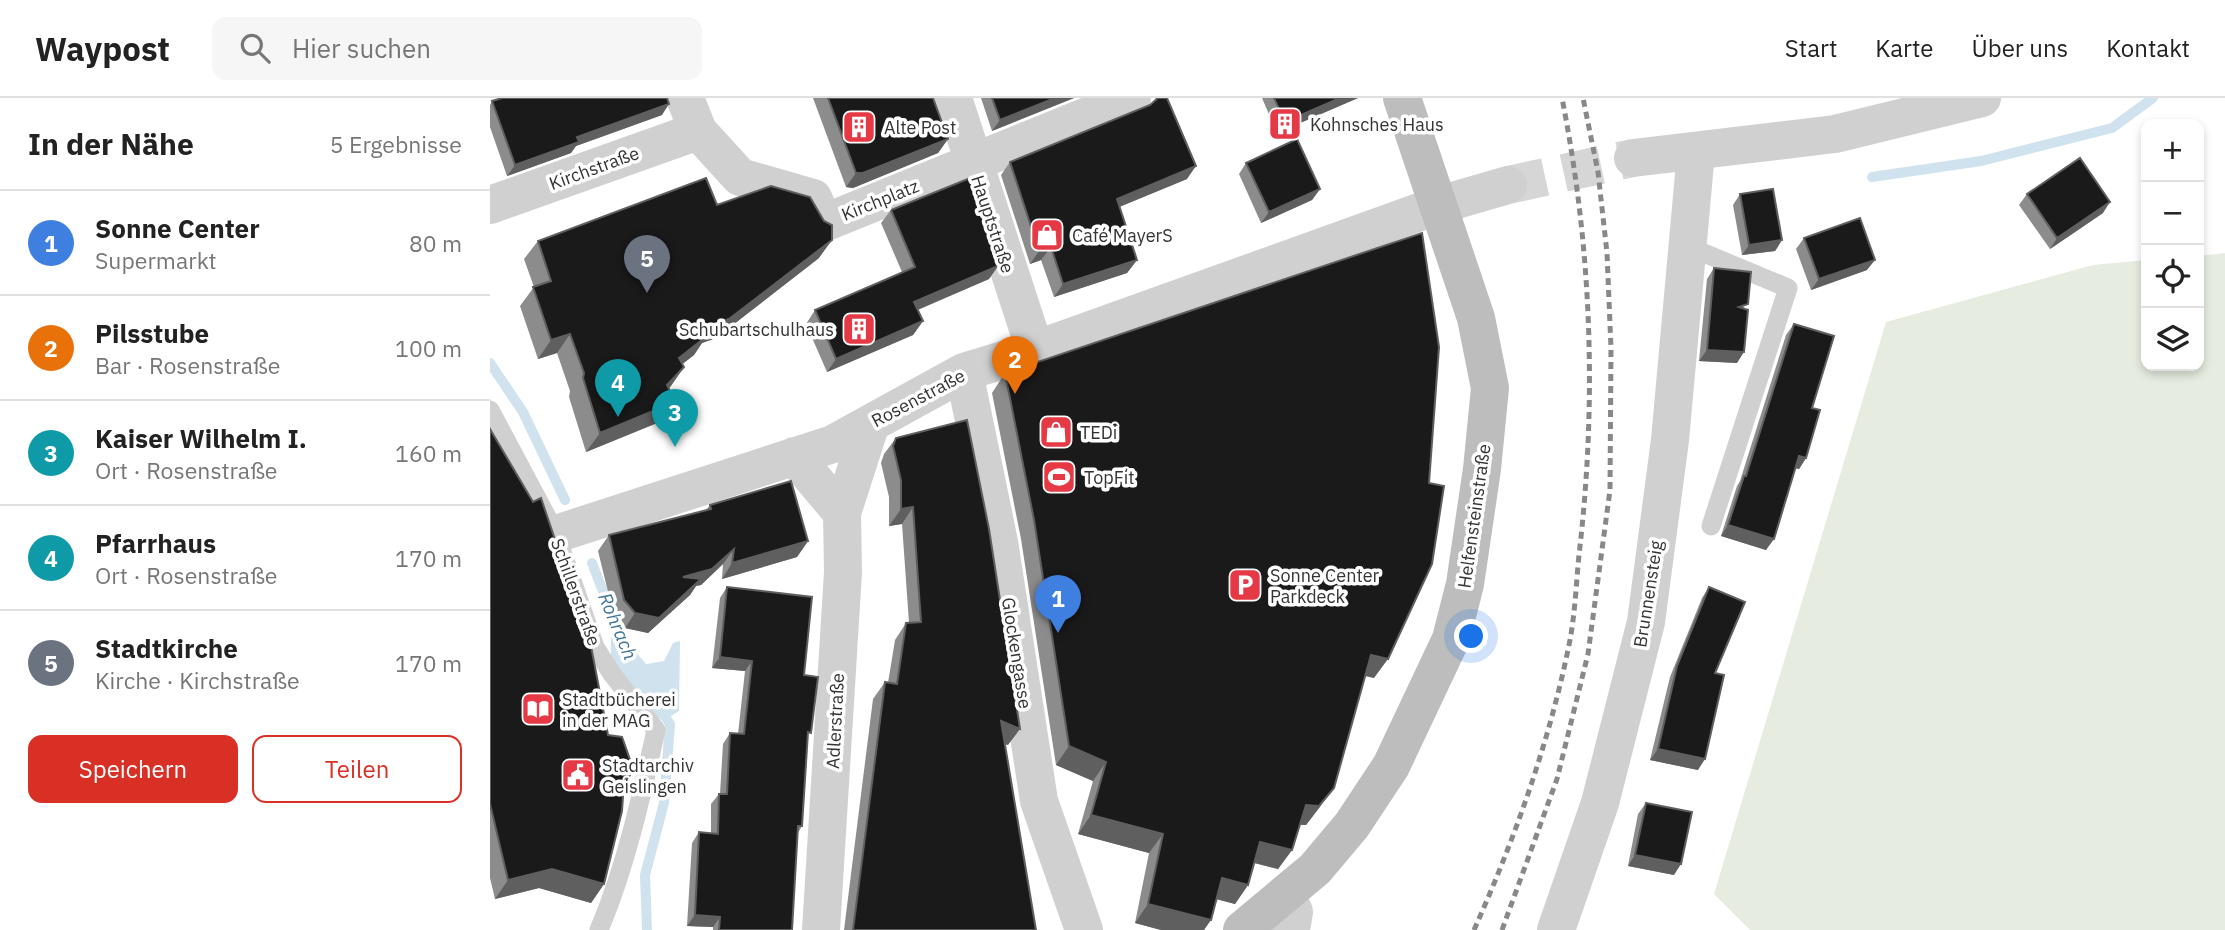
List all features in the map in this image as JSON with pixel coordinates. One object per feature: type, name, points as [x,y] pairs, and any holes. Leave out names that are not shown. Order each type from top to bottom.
[{"type":"street","name":"Hauptstraße","points":[[953,98],[1035,350]]},
{"type":"street","name":"Kirchplatz","points":[[691,115],[740,177],[813,198],[824,223],[1132,98]]},
{"type":"street","name":"Helfensteinstraße","points":[[1242,930],[1289,912],[1315,869],[1352,825],[1391,766],[1451,639],[1465,584],[1482,469],[1490,388],[1476,318],[1402,98]]},
{"type":"street","points":[[1633,158],[1835,134],[1982,98]]},
{"type":"street","name":"Kirchstraße","points":[[490,205],[691,115]]},
{"type":"street","name":"Brunnensteig","points":[[1556,930],[1600,803],[1646,622],[1670,440],[1696,152]]},
{"type":"street","points":[[1439,205],[1508,185]]},
{"type":"street","name":"Rosenstraße","points":[[556,534],[833,444],[964,372],[1035,350],[1439,205]]},
{"type":"street","name":"Glockengasse","points":[[964,372],[999,541],[1039,801],[1084,930]]},
{"type":"street","name":"Adlerstraße","points":[[821,930],[843,572],[842,513],[872,423]]},
{"type":"street","points":[[794,456],[842,513]]},
{"type":"lane","points":[[1688,246],[1788,288],[1711,526]]},
{"type":"lane","name":"Schillerstraße","points":[[490,410],[556,534],[595,647],[612,674],[656,730],[639,808],[612,898],[599,930]]},
{"type":"shaded area","points":[[2225,253],[2225,930],[1750,930],[1714,894],[1886,322],[2093,265],[2141,260],[2141,371],[2204,371],[2204,255]]},
{"type":"water","points":[[612,628],[646,664],[664,661],[673,643],[680,641],[679,711],[663,721],[643,706],[624,686],[612,663]]},
{"type":"building","points":[[502,98],[667,98],[669,104],[577,137],[579,142],[515,165],[492,101]]},
{"type":"building","points":[[828,98],[933,98],[948,139],[863,173],[856,173]]},
{"type":"building","points":[[992,98],[1055,98],[1000,120]]},
{"type":"building","points":[[1158,98],[1167,98],[1196,166],[1117,199],[1137,260],[1063,284],[1051,247],[1039,251],[1010,162],[1150,105]]},
{"type":"building","points":[[1274,98],[1340,98],[1285,122]]},
{"type":"building","points":[[1297,139],[1320,189],[1269,212],[1246,163]]},
{"type":"building","points":[[2080,158],[2110,202],[2057,238],[2027,194]]},
{"type":"building","points":[[706,178],[717,205],[771,186],[810,197],[824,221],[832,225],[832,240],[729,319],[710,326],[707,336],[679,358],[684,367],[667,385],[675,402],[600,433],[570,334],[551,340],[533,287],[551,281],[538,241]]},
{"type":"building","points":[[970,178],[998,266],[914,302],[923,321],[836,359],[815,310],[915,267],[891,210]]},
{"type":"building","points":[[1773,189],[1782,240],[1749,245],[1740,194]]},
{"type":"building","points":[[1860,218],[1875,260],[1819,279],[1804,238]]},
{"type":"building","points":[[1422,233],[1439,347],[1429,483],[1444,486],[1432,564],[1388,659],[1371,655],[1334,788],[1319,806],[1306,805],[1292,850],[1260,842],[1248,885],[1222,878],[1211,920],[1148,904],[1163,834],[1091,815],[1106,762],[1069,746],[1034,520],[1005,373]]},
{"type":"building","points":[[1714,268],[1751,272],[1748,304],[1739,307],[1748,310],[1744,352],[1707,350]]},
{"type":"building","points":[[1794,324],[1834,336],[1812,408],[1820,410],[1806,458],[1799,456],[1774,539],[1728,525]]},
{"type":"building","points":[[967,420],[989,529],[1020,729],[1001,721],[1036,930],[853,930],[885,682],[897,684],[906,623],[921,622],[913,507],[901,509],[901,480],[893,446],[896,438]]},
{"type":"building","name":"Stadtbücherei in der MAG","points":[[490,429],[533,502],[541,498],[591,646],[608,735],[622,737],[634,771],[625,769],[622,811],[604,884],[552,869],[508,880],[490,804]]},
{"type":"building","points":[[791,481],[808,541],[732,563],[734,549],[712,569],[683,577],[701,579],[659,618],[635,613],[624,600],[609,535],[711,509],[710,505]]},
{"type":"building","points":[[727,587],[812,597],[804,675],[818,677],[811,733],[808,732],[802,826],[798,826],[792,930],[719,930],[720,917],[695,915],[699,832],[718,834],[719,794],[727,794],[730,733],[744,734],[752,661],[720,657]]},
{"type":"building","points":[[1709,587],[1745,602],[1715,673],[1724,675],[1705,759],[1658,749],[1677,666]]},
{"type":"building","points":[[1646,803],[1692,812],[1681,864],[1635,855]]},
{"type":"waterway","points":[[1872,177],[1981,161],[2112,128],[2153,98]]},
{"type":"waterway","name":"Rohrach","points":[[490,363],[523,412],[565,500]]},
{"type":"waterway","name":"Rohrach","points":[[592,563],[624,646]]},
{"type":"waterway","name":"Rohrach","points":[[647,930],[645,875],[664,803],[670,724],[659,708]]},
{"type":"tunnel","points":[[1508,185],[1633,158]]},
{"type":"railway","points":[[1474,930],[1517,825],[1541,754],[1561,682],[1574,612],[1588,440],[1588,326],[1580,212],[1562,98]]},
{"type":"railway","points":[[1502,930],[1557,779],[1588,654],[1610,490],[1611,348],[1607,253],[1598,172],[1583,98]]},
{"type":"place","name":"Kohnsches Haus","points":[[1285,124]]},
{"type":"place","name":"Alte Post","points":[[859,127]]},
{"type":"place","name":"Café MayerS","points":[[1047,235]]},
{"type":"place","name":"Stadtkirche","points":[[647,293]]},
{"type":"place","name":"Schubartschulhaus","points":[[859,329]]},
{"type":"place","name":"Pilsstube","points":[[1015,394]]},
{"type":"place","name":"Pfarrhaus","points":[[618,417]]},
{"type":"place","name":"TEDi","points":[[1056,432]]},
{"type":"place","name":"Kaiser Wilhelm I.","points":[[675,447]]},
{"type":"place","name":"TopFit","points":[[1059,477]]},
{"type":"place","name":"Sonne Center Parkdeck","points":[[1245,585]]},
{"type":"place","name":"Sonne Center","points":[[1058,633]]},
{"type":"place","name":"Stadtbücherei in der MAG","points":[[538,709]]},
{"type":"place","name":"Stadtarchiv Geislingen","points":[[578,775]]}]
